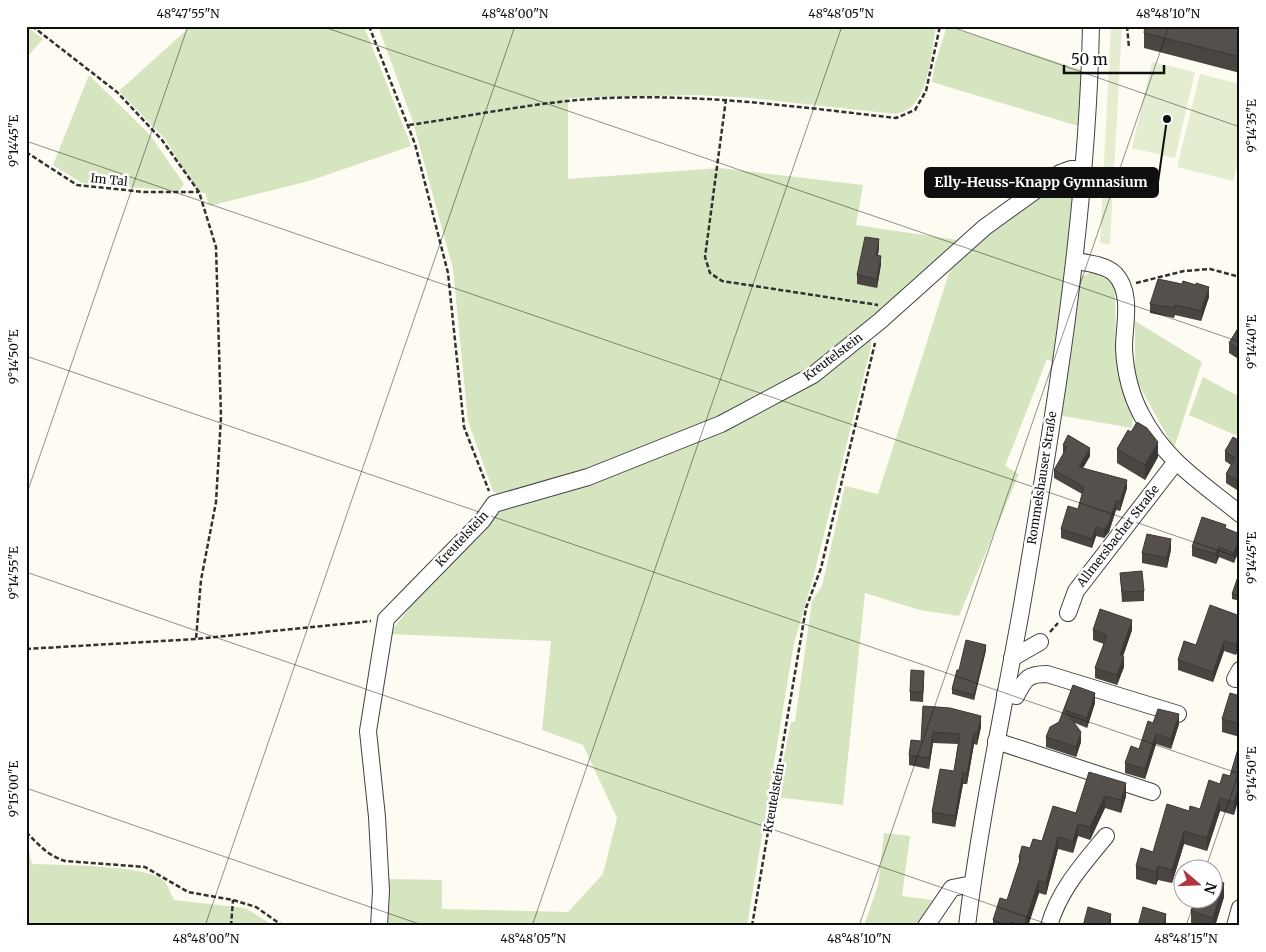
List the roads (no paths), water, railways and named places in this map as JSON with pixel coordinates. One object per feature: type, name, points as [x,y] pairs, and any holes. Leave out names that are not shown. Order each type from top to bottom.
[{"type":"street","name":"Rommelshauser Straße","points":[[967,926],[972,884],[1012,658],[1076,261],[1090,78],[1090,26]]},
{"type":"street","name":"Kreutelstein","points":[[379,926],[381,891],[377,817],[368,731],[386,619],[482,521],[494,504],[588,477],[721,424],[812,375],[880,321],[985,227],[1060,173],[1082,168]]},
{"type":"street","points":[[1076,261],[1094,264],[1114,273],[1124,286],[1126,313],[1124,348],[1127,376],[1140,413],[1155,437],[1175,463],[1238,509]]},
{"type":"street","name":"Allmersbacher Straße","points":[[1068,613],[1076,591],[1175,463]]},
{"type":"street","points":[[1012,658],[1040,642]]},
{"type":"street","points":[[1005,694],[1016,696],[1024,681],[1034,674],[1047,674],[1178,714]]},
{"type":"street","points":[[996,741],[1152,792]]},
{"type":"street","points":[[1048,926],[1054,907],[1071,879],[1106,836]]},
{"type":"street","points":[[926,926],[952,888],[972,884]]},
{"type":"street","points":[[1235,926],[1240,908]]},
{"type":"place","name":"Elly-Heuss-Knapp Gymnasium","points":[[1167,119]]}]
